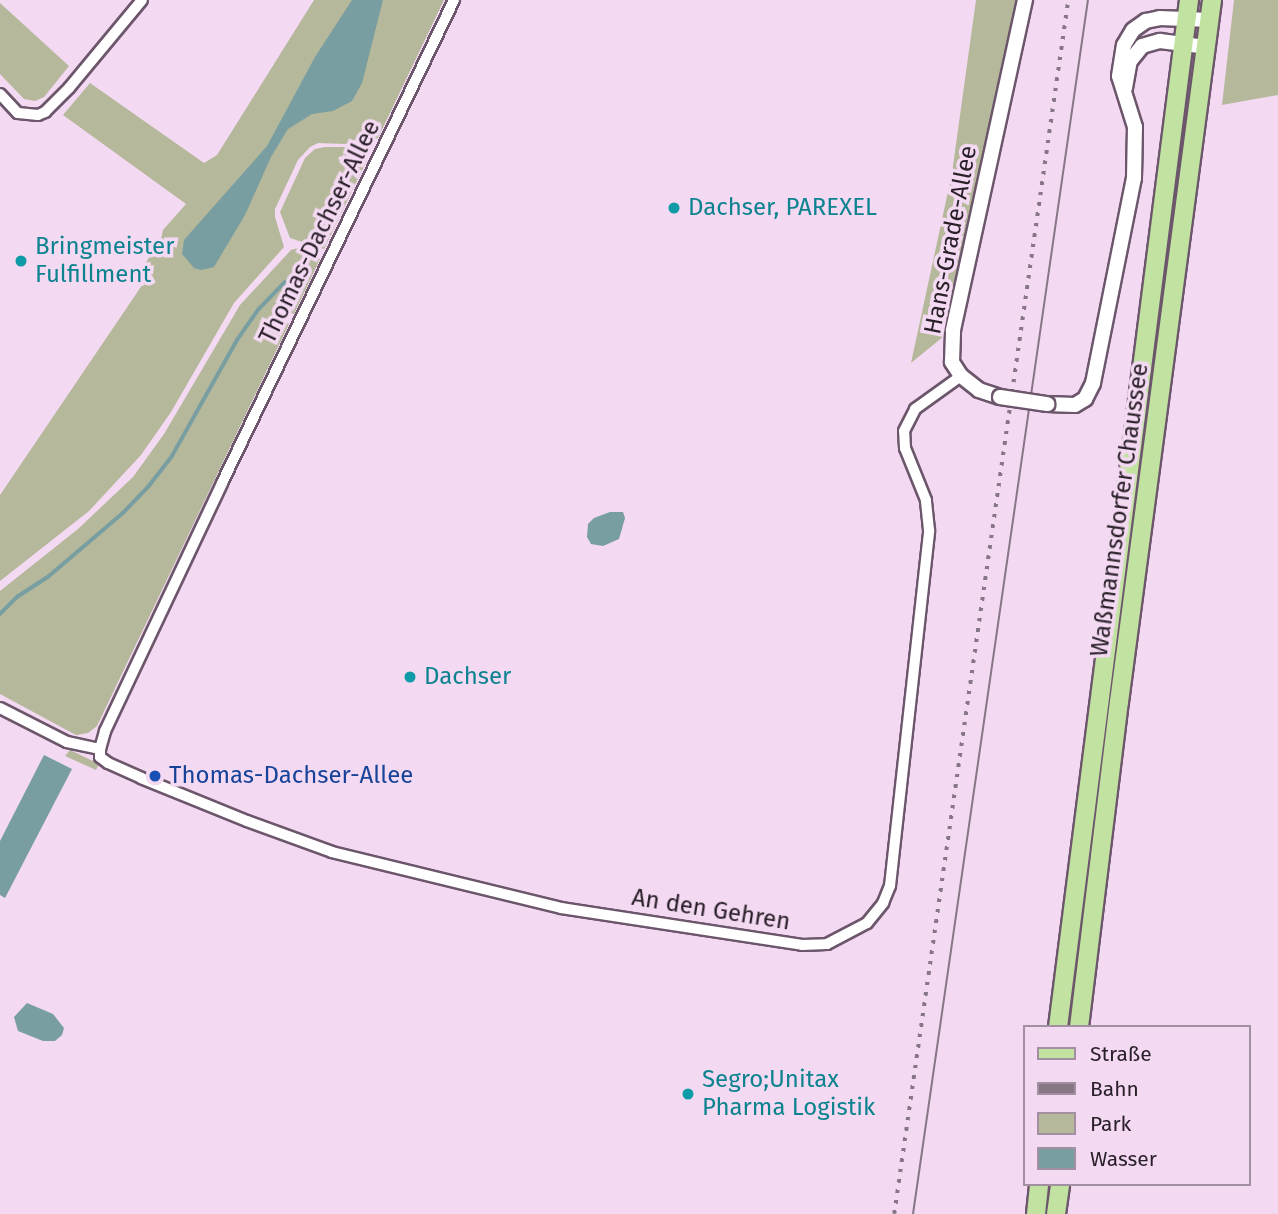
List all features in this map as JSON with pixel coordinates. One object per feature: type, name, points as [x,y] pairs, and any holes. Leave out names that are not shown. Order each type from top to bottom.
[{"type":"main road","name":"Waßmannsdorfer Chaussee","points":[[1058,1025],[1189,0]]},
{"type":"main road","name":"Waßmannsdorfer Chaussee","points":[[1079,1025],[1212,0]]},
{"type":"main road","points":[[1036,1214],[1039,1186]]},
{"type":"main road","points":[[1056,1214],[1060,1186]]},
{"type":"street","points":[[0,94],[18,113],[38,115],[45,112],[69,88],[142,0]]},
{"type":"street","name":"Thomas-Dachser-Allee","points":[[100,749],[104,732],[216,495],[454,0]]},
{"type":"street","name":"Hans-Grade-Allee","points":[[961,376],[952,362],[953,330],[1025,0]]},
{"type":"street","points":[[961,376],[979,390],[1000,397],[1074,405],[1085,399],[1093,383],[1134,178],[1135,127],[1125,88],[1119,76],[1124,45],[1133,30],[1146,21],[1160,18],[1209,20]]},
{"type":"street","points":[[1125,88],[1130,61],[1142,46],[1160,41],[1206,47]]},
{"type":"street","name":"An den Gehren","points":[[100,749],[100,757],[108,763],[141,778],[332,852],[550,906],[802,945],[827,944],[867,923],[883,903],[890,886],[929,530],[926,500],[905,448],[904,431],[915,409],[961,376]]},
{"type":"street","points":[[0,708],[67,743],[100,749]]},
{"type":"green space","points":[[314,0],[444,0],[378,138],[370,140],[361,137],[346,144],[318,143],[310,147],[298,160],[275,209],[284,247],[234,303],[171,412],[141,455],[89,511],[0,581],[0,495],[153,269],[145,264],[161,239],[163,230],[186,204],[63,115],[90,83],[204,163],[217,155]]},
{"type":"green space","points":[[976,0],[1018,0],[944,336],[911,363],[952,173]]},
{"type":"green space","points":[[1234,0],[1278,0],[1278,95],[1222,105]]},
{"type":"green space","points":[[0,3],[69,66],[44,97],[35,101],[24,99],[0,74]]},
{"type":"green space","points":[[353,147],[367,160],[324,249],[290,238],[280,212],[305,158],[315,149]]},
{"type":"green space","points":[[298,248],[320,259],[294,314],[287,312],[283,319],[289,324],[97,726],[88,733],[76,735],[0,694],[0,591],[78,529],[133,477],[164,434],[240,305],[291,250]]},
{"type":"green space","points":[[70,750],[99,764],[96,770],[65,756]]},
{"type":"water","points":[[352,0],[383,0],[362,83],[352,101],[333,111],[312,114],[288,129],[271,157],[245,215],[214,267],[201,270],[194,268],[182,254],[184,240],[267,146],[315,57]]},
{"type":"water","points":[[610,512],[623,512],[625,518],[619,539],[603,546],[591,544],[587,537],[588,524],[594,518]]},
{"type":"water","points":[[44,755],[72,769],[5,898],[0,895],[0,841]]},
{"type":"water","points":[[27,1003],[53,1014],[64,1028],[62,1035],[55,1041],[43,1041],[18,1031],[14,1017]]},
{"type":"waterway","points":[[0,614],[17,597],[49,576],[123,513],[148,487],[172,456],[237,340],[259,309],[285,282]]},
{"type":"tram line","points":[[913,1214],[1088,0]]},
{"type":"railway","points":[[894,1214],[1068,0]]},
{"type":"place","name":"Dachser, PAREXEL","points":[[674,208]]},
{"type":"place","name":"Bringmeister Fulfillment","points":[[21,261]]},
{"type":"place","name":"Dachser","points":[[410,677]]},
{"type":"place","name":"Thomas-Dachser-Allee","points":[[155,776]]},
{"type":"place","name":"Segro;Unitax Pharma Logistik","points":[[688,1094]]}]
